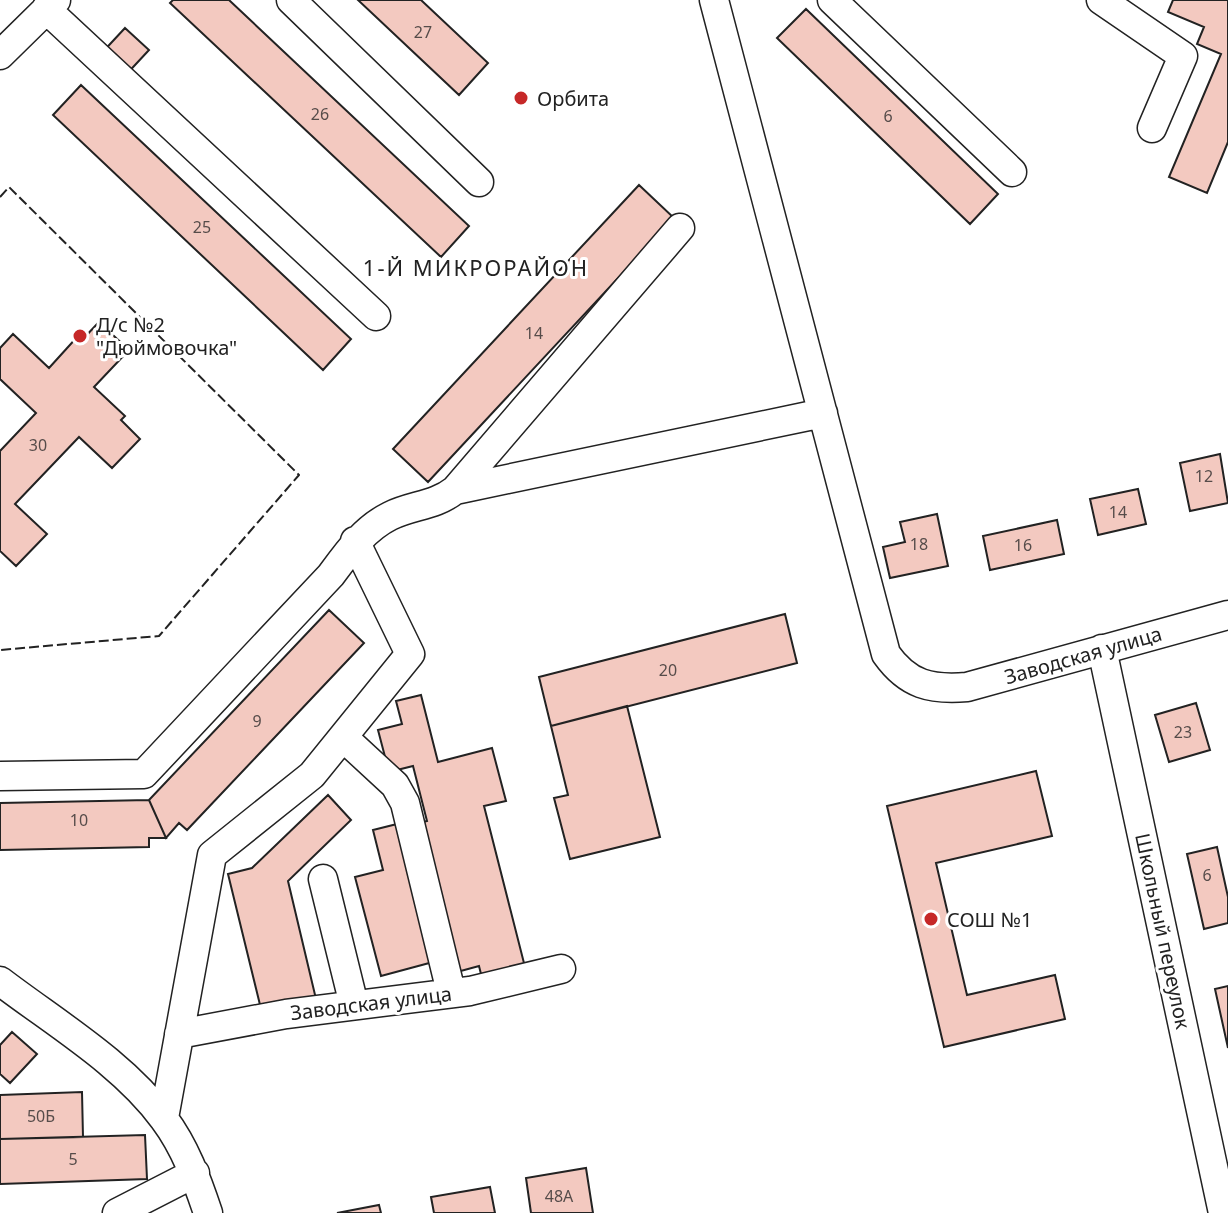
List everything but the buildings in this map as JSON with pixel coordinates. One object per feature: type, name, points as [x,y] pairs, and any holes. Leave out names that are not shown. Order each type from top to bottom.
[{"type":"street","points":[[291,0],[479,182]]},
{"type":"street","points":[[455,490],[823,413],[714,0]]},
{"type":"street","points":[[832,0],[1012,172]]},
{"type":"street","points":[[1101,0],[1183,56],[1152,128]]},
{"type":"street","points":[[0,55],[51,5],[376,316]]},
{"type":"street","points":[[0,776],[144,774],[331,575],[355,541],[390,516],[439,502],[455,490],[680,228]]},
{"type":"street","name":"Заводская улица","points":[[823,413],[886,654],[907,677],[937,689],[967,687],[1228,615]]},
{"type":"street","points":[[164,1118],[212,855],[312,775],[410,654],[355,541]]},
{"type":"street","name":"Школьный переулок","points":[[1102,649],[1223,1213]]},
{"type":"street","points":[[343,737],[395,785],[405,803],[451,992]]},
{"type":"street","points":[[323,879],[354,1005]]},
{"type":"street","name":"Заводская улица","points":[[179,1034],[451,992],[561,969]]},
{"type":"street","points":[[0,981],[118,1071],[164,1118],[195,1173],[208,1213]]},
{"type":"street","points":[[117,1213],[195,1173]]},
{"type":"fence","points":[[0,197],[9,187],[299,475],[159,636],[0,650]]},
{"type":"place","name":"Орбита","points":[[521,98]]},
{"type":"place","name":"Д/с №2 \"Дюймовочка\"","points":[[80,336]]},
{"type":"place","name":"СОШ №1","points":[[931,919]]},
{"type":"district","name":"1-Й МИКРОРАЙОН","points":[[476,267]]}]
